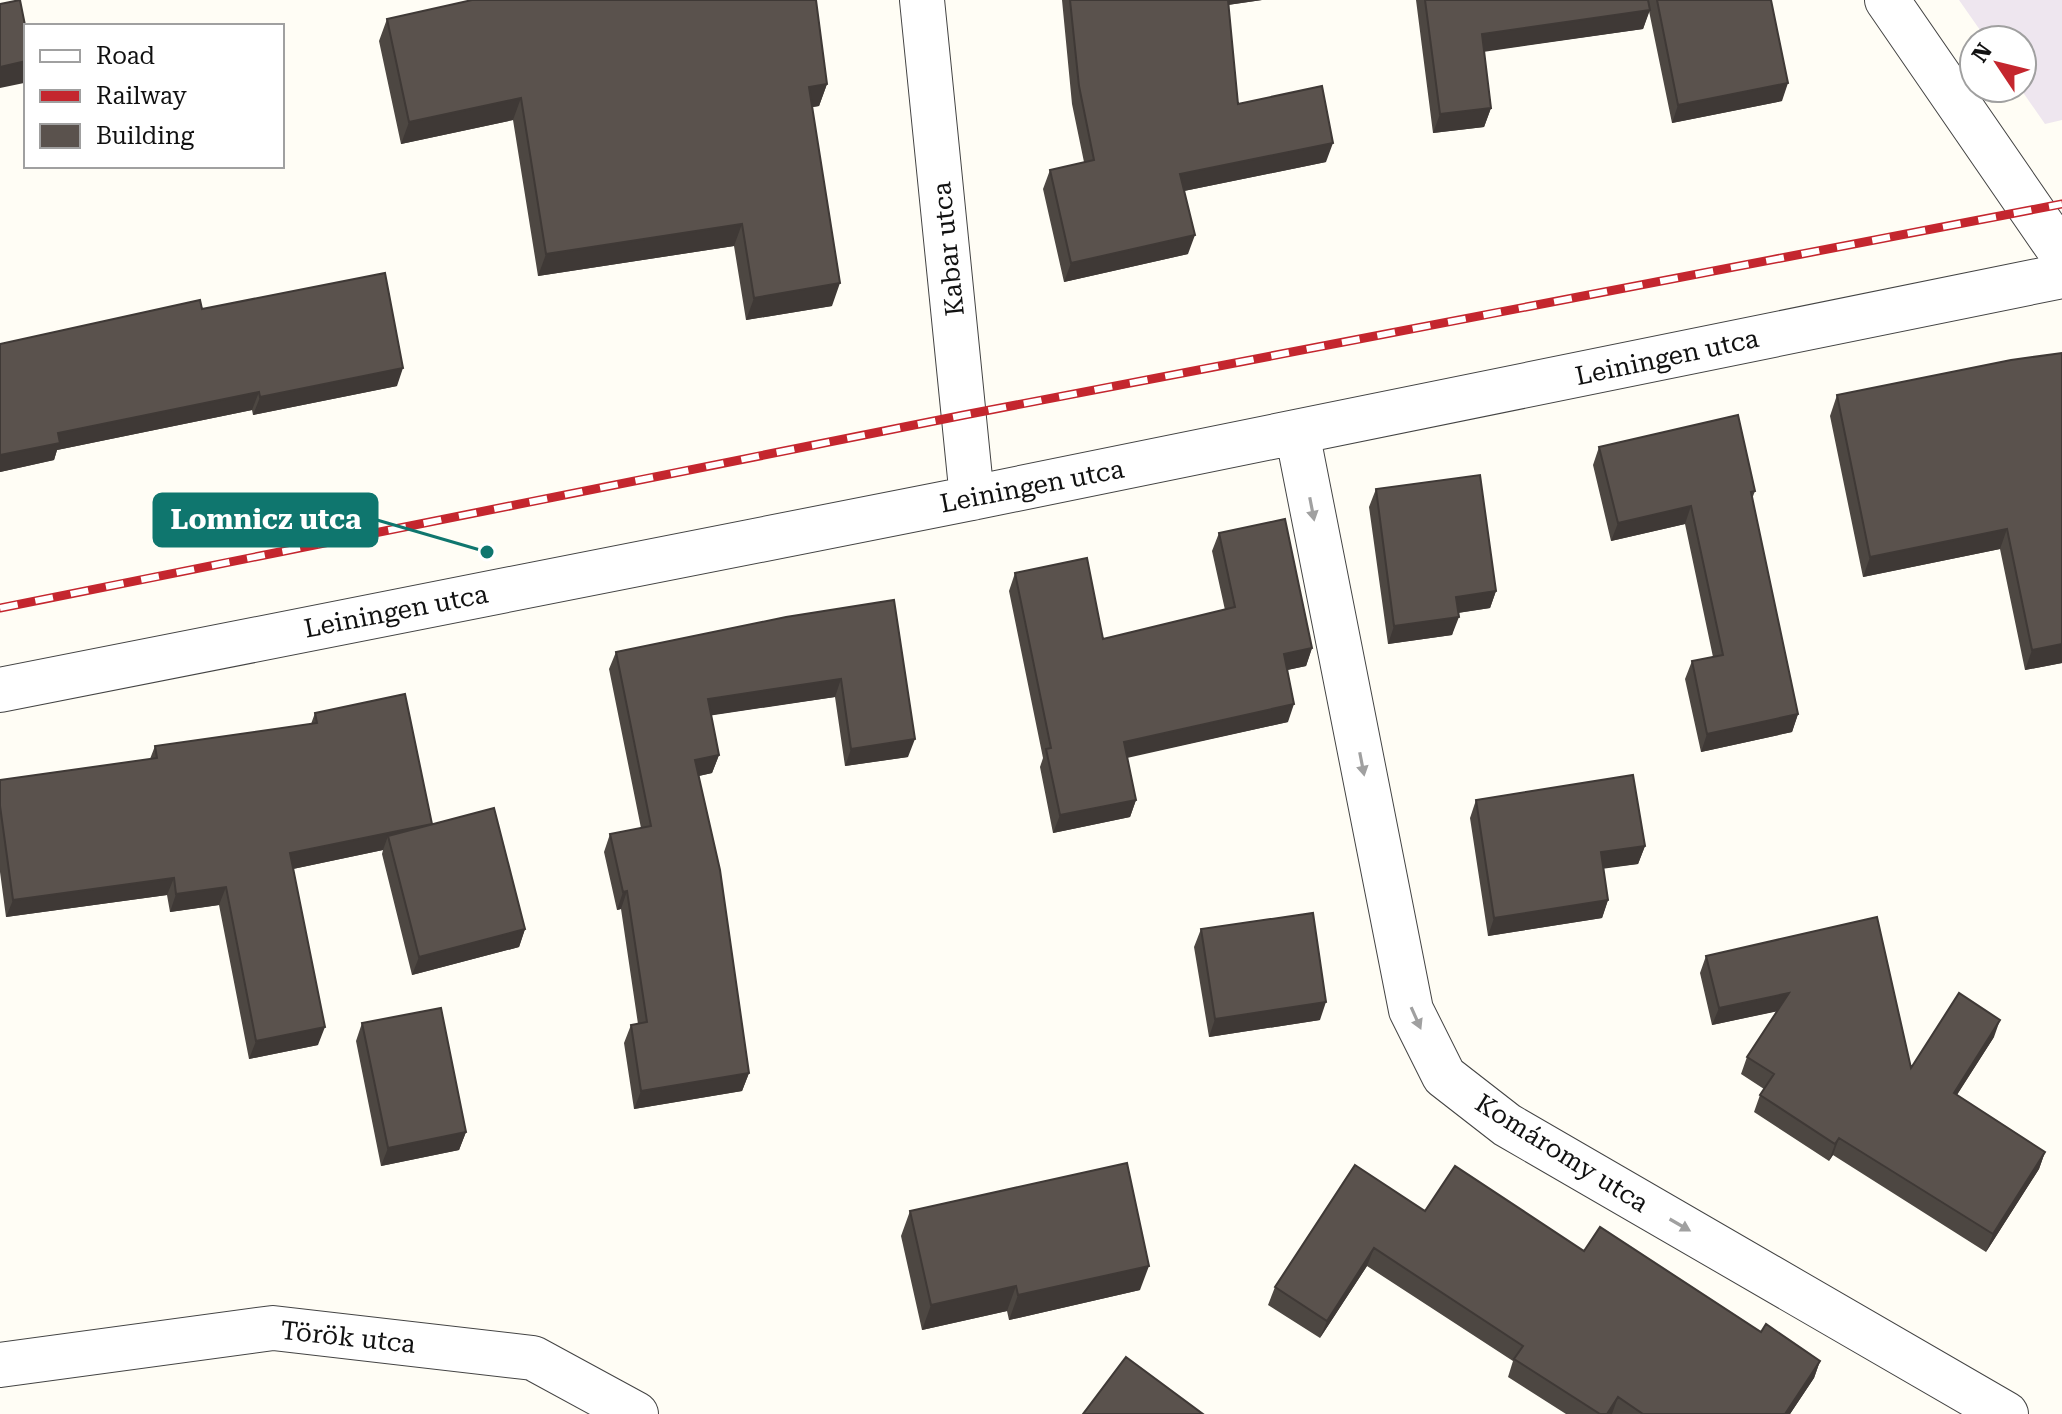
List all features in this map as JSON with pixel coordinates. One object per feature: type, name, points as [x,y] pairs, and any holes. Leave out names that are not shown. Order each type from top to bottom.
[{"type":"street","name":"Kabar utca","points":[[922,0],[972,498]]},
{"type":"street","points":[[1887,0],[2062,254]]},
{"type":"street","name":"Leiningen utca","points":[[0,690],[972,498],[2062,276]]},
{"type":"street","name":"Komáromy utca","points":[[1297,432],[1411,1010],[1444,1076],[1507,1125],[2006,1414]]},
{"type":"street","name":"Török utca","points":[[0,1365],[273,1328],[533,1358],[636,1414]]},
{"type":"shaded area","points":[[1959,0],[2062,0],[2062,120],[2045,124],[2031,104],[2038,104],[2038,24],[1976,24]]},
{"type":"building","points":[[20,0],[25,24],[24,61],[0,67],[0,4]]},
{"type":"building","points":[[472,0],[816,0],[827,84],[809,87],[840,283],[754,298],[742,224],[546,254],[521,98],[409,122],[387,19]]},
{"type":"building","points":[[1070,0],[1228,0],[1238,104],[1322,86],[1333,143],[1180,174],[1195,235],[1071,263],[1050,170],[1094,160],[1079,86]]},
{"type":"building","points":[[1425,0],[1648,0],[1650,10],[1482,34],[1491,108],[1440,114]]},
{"type":"building","points":[[1657,0],[1771,0],[1788,83],[1678,105]]},
{"type":"building","points":[[385,273],[403,368],[260,397],[259,392],[58,433],[60,443],[0,455],[0,344],[200,300],[202,309]]},
{"type":"building","points":[[2062,353],[2062,644],[2032,650],[2007,529],[1870,557],[1837,395],[2011,360]]},
{"type":"building","points":[[1738,415],[1755,491],[1751,492],[1798,714],[1707,734],[1692,661],[1723,655],[1691,506],[1618,523],[1599,447]]},
{"type":"building","points":[[1480,475],[1496,591],[1456,597],[1459,617],[1394,626],[1376,489]]},
{"type":"building","points":[[1285,519],[1312,648],[1284,654],[1294,704],[1124,742],[1136,800],[1060,815],[1046,749],[1051,748],[1015,573],[1087,558],[1103,639],[1235,607],[1219,533]]},
{"type":"building","points":[[894,600],[915,739],[851,749],[841,679],[708,699],[719,755],[695,760],[720,870],[749,1073],[641,1091],[631,1025],[647,1022],[627,891],[623,892],[610,834],[651,826],[616,652],[786,617]]},
{"type":"building","points":[[405,694],[432,824],[290,853],[325,1027],[256,1041],[226,887],[176,894],[174,878],[13,900],[0,806],[0,780],[157,758],[155,746],[317,723],[315,713]]},
{"type":"building","points":[[1633,775],[1645,846],[1601,852],[1608,900],[1494,918],[1476,800]]},
{"type":"building","points":[[494,808],[525,929],[419,957],[388,836]]},
{"type":"building","points":[[1313,913],[1326,1002],[1215,1019],[1201,929]]},
{"type":"building","points":[[1877,917],[1911,1068],[1959,993],[2000,1020],[1954,1093],[2045,1152],[1993,1234],[1839,1138],[1835,1144],[1760,1095],[1774,1074],[1747,1057],[1789,993],[1719,1008],[1706,956]]},
{"type":"building","points":[[441,1008],[466,1132],[388,1148],[362,1023]]},
{"type":"building","points":[[1127,1163],[1149,1266],[1018,1295],[1016,1286],[931,1305],[910,1211]]},
{"type":"building","points":[[1355,1165],[1425,1211],[1455,1166],[1584,1251],[1600,1227],[1761,1332],[1766,1324],[1820,1361],[1785,1414],[1643,1414],[1618,1397],[1607,1414],[1600,1414],[1514,1359],[1523,1346],[1374,1248],[1327,1321],[1275,1287]]},
{"type":"building","points":[[1126,1357],[1203,1414],[1083,1414]]},
{"type":"railway","points":[[0,608],[964,415],[2062,204]]},
{"type":"place","name":"Lomnicz utca","points":[[487,552]]}]
